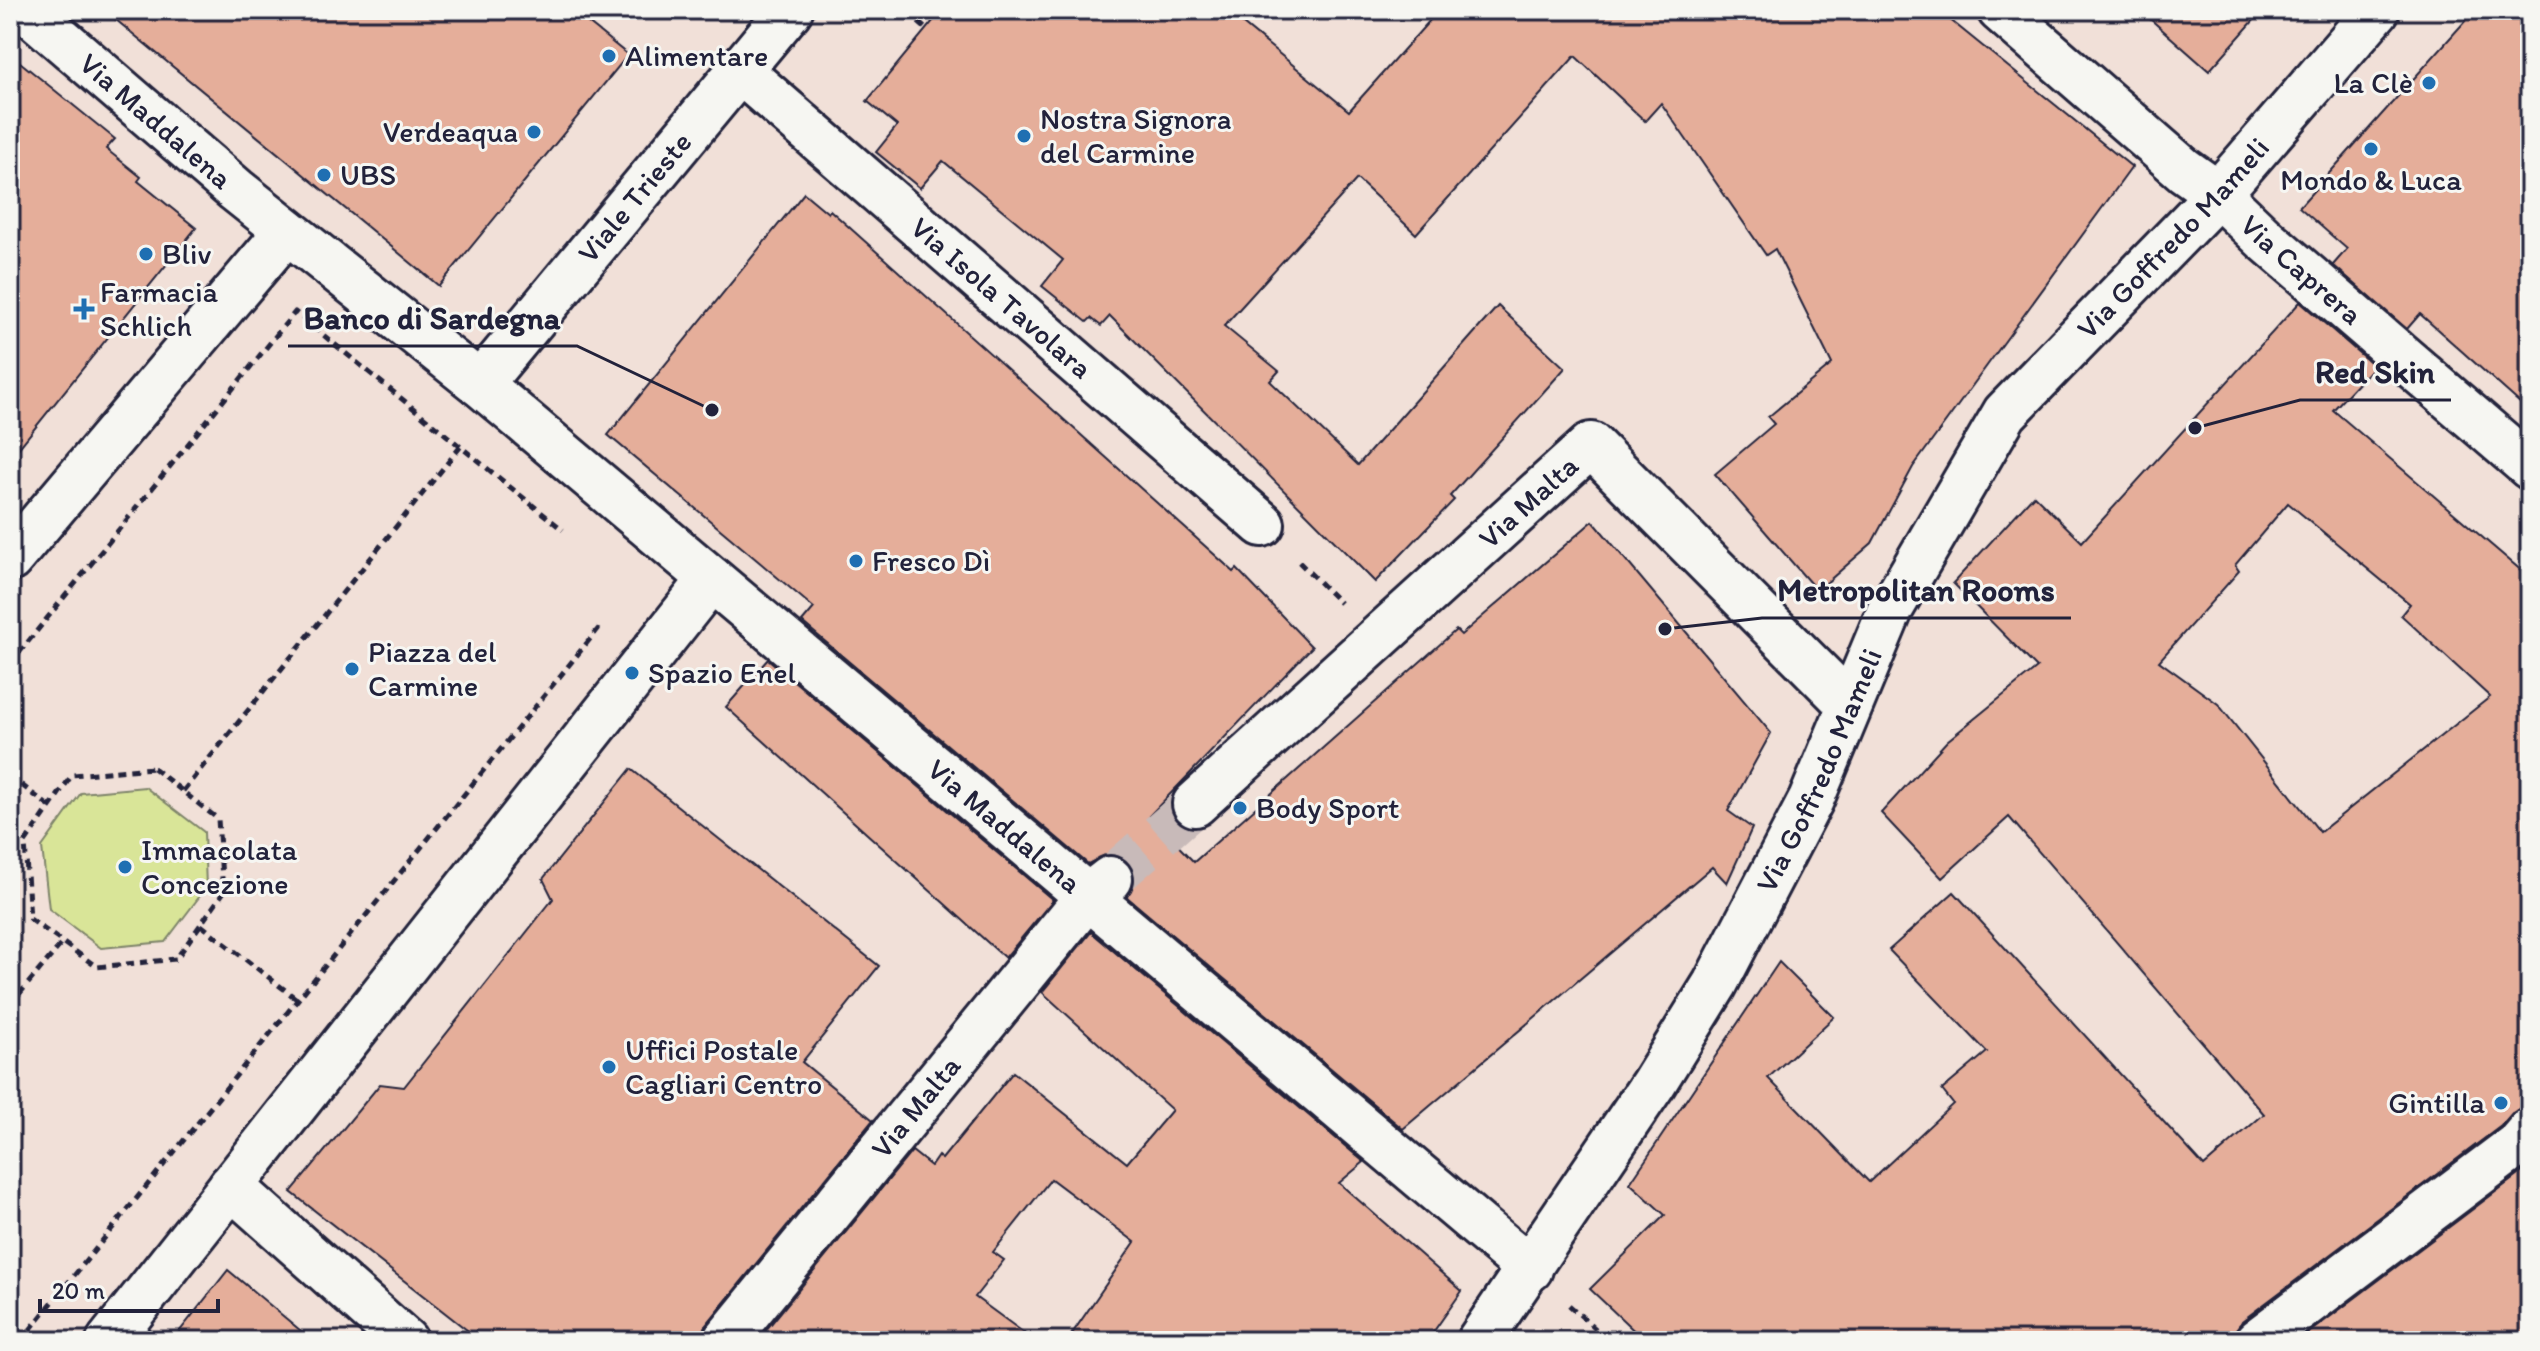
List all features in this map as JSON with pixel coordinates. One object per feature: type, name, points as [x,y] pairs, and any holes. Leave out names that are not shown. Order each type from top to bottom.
[{"type":"street","name":"Via Maddalena","points":[[27,10],[287,231]]},
{"type":"street","name":"Viale Trieste","points":[[480,384],[790,10]]},
{"type":"street","name":"Via Caprera","points":[[2000,10],[2184,170],[2218,194],[2265,239],[2530,467]]},
{"type":"street","name":"Via Goffredo Mameli","points":[[1479,1341],[1530,1269],[1715,984],[1811,800],[1890,610],[2005,413],[2218,194],[2377,10]]},
{"type":"street","name":"Via Isola Tavolara","points":[[740,71],[1262,524]]},
{"type":"street","points":[[10,559],[287,231],[480,384]]},
{"type":"street","name":"Via Maddalena","points":[[480,384],[711,579],[1099,887],[1530,1269]]},
{"type":"street","name":"Via Malta","points":[[1195,804],[1591,445],[1849,704]]},
{"type":"street","points":[[109,1341],[711,579]]},
{"type":"street","name":"Via Malta","points":[[725,1341],[1099,887]]},
{"type":"street","points":[[2257,1341],[2518,1144],[2530,1130]]},
{"type":"street","points":[[231,1186],[405,1341]]},
{"type":"path","points":[[908,13],[926,29]]},
{"type":"path","points":[[10,664],[295,312],[574,539]]},
{"type":"path","points":[[183,791],[461,446]]},
{"type":"path","points":[[1262,524],[1376,640]]},
{"type":"path","points":[[21,1341],[603,623]]},
{"type":"path","points":[[153,768],[183,791],[218,819],[223,893],[176,959],[97,967],[30,919],[25,843],[72,775],[153,768]]},
{"type":"path","points":[[10,776],[50,807]]},
{"type":"path","points":[[201,925],[298,1000]]},
{"type":"path","points":[[10,1005],[63,942]]},
{"type":"path","points":[[1569,1305],[1609,1341]]},
{"type":"green space","points":[[145,787],[204,832],[206,888],[165,942],[101,948],[49,909],[42,847],[81,793]]},
{"type":"building","points":[[104,10],[572,10],[628,55],[439,286]]},
{"type":"building","points":[[942,10],[1226,10],[1349,111],[1439,10],[1938,10],[2132,167],[1913,467],[1872,543],[1817,591],[1715,474],[1774,424],[1768,417],[1832,364],[1775,249],[1766,255],[1661,103],[1645,121],[1575,56],[1416,234],[1357,179],[1224,326],[1279,371],[1270,381],[1358,465],[1498,306],[1565,368],[1450,496],[1454,500],[1375,582],[1110,316],[1101,326],[1091,318],[1087,322],[1042,286],[1063,260],[943,161],[920,188],[876,152],[897,126],[867,101]]},
{"type":"building","points":[[2140,10],[2263,10],[2209,71]]},
{"type":"building","points":[[2475,10],[2530,10],[2530,412],[2420,314],[2407,329],[2333,265],[2347,249],[2299,207]]},
{"type":"building","points":[[10,54],[115,139],[106,149],[141,177],[138,181],[196,228],[10,459]]},
{"type":"building","points":[[804,193],[828,213],[830,210],[1234,572],[1237,569],[1312,647],[1149,816],[1194,862],[1456,630],[1461,635],[1593,521],[1771,733],[1728,811],[1752,828],[1727,883],[1712,867],[1403,1129],[1127,897],[1135,876],[1129,863],[1120,856],[1107,854],[1088,864],[802,622],[814,608],[608,435]]},
{"type":"building","points":[[2300,302],[2374,366],[2333,410],[2530,578],[2530,1106],[2512,1113],[2501,1126],[2242,1321],[2233,1341],[1645,1341],[1590,1289],[1665,1215],[1630,1183],[1779,962],[1834,1017],[1768,1078],[1869,1182],[1953,1104],[1942,1090],[1987,1052],[1889,950],[1954,892],[2204,1166],[2264,1114],[2009,817],[1942,878],[1881,813],[1947,741],[2037,668],[1953,583],[2034,495],[2082,542]],"holes":[[[2288,503],[2410,604],[2401,615],[2490,697],[2320,832],[2218,704],[2159,661],[2239,571],[2235,565]]]},
{"type":"building","points":[[768,659],[1053,900],[1005,958],[726,707]]},
{"type":"building","name":"Uffici Postale Cagliari Centro","points":[[631,769],[879,966],[802,1062],[873,1120],[706,1325],[701,1341],[481,1341],[291,1192],[380,1084],[404,1087],[553,899],[543,879]]},
{"type":"building","points":[[1091,932],[1364,1162],[1339,1183],[1462,1291],[1427,1341],[1067,1341],[1135,1242],[1051,1179],[993,1252],[1004,1260],[975,1297],[1035,1341],[757,1341],[912,1151],[931,1166],[938,1156],[942,1159],[1013,1072],[1127,1163],[1172,1110],[1042,992]]},
{"type":"building","points":[[2530,1166],[2530,1341],[2298,1341]]},
{"type":"building","points":[[228,1270],[313,1341],[172,1341]]},
{"type":"tunnel","points":[[1110,879],[1195,804]]},
{"type":"place","name":"Alimentare","points":[[609,56]]},
{"type":"place","name":"La Clè","points":[[2429,83]]},
{"type":"place","name":"Verdeaqua","points":[[534,132]]},
{"type":"place","name":"Nostra Signora del Carmine","points":[[1024,136]]},
{"type":"place","name":"Mondo & Luca","points":[[2371,149]]},
{"type":"place","name":"UBS","points":[[324,175]]},
{"type":"place","name":"Bliv","points":[[146,254]]},
{"type":"place","name":"Farmacia Schlich","points":[[84,309]]},
{"type":"place","name":"Banco di Sardegna","points":[[712,410]]},
{"type":"place","name":"Red Skin","points":[[2195,428]]},
{"type":"place","name":"Fresco Dì","points":[[856,561]]},
{"type":"place","name":"Metropolitan Rooms","points":[[1665,629]]},
{"type":"place","name":"Piazza del Carmine","points":[[352,669]]},
{"type":"place","name":"Spazio Enel","points":[[632,673]]},
{"type":"place","name":"Body Sport","points":[[1240,808]]},
{"type":"place","name":"Immacolata Concezione","points":[[125,867]]},
{"type":"place","name":"Uffici Postale Cagliari Centro","points":[[609,1067]]},
{"type":"place","name":"Gintilla","points":[[2501,1103]]}]
